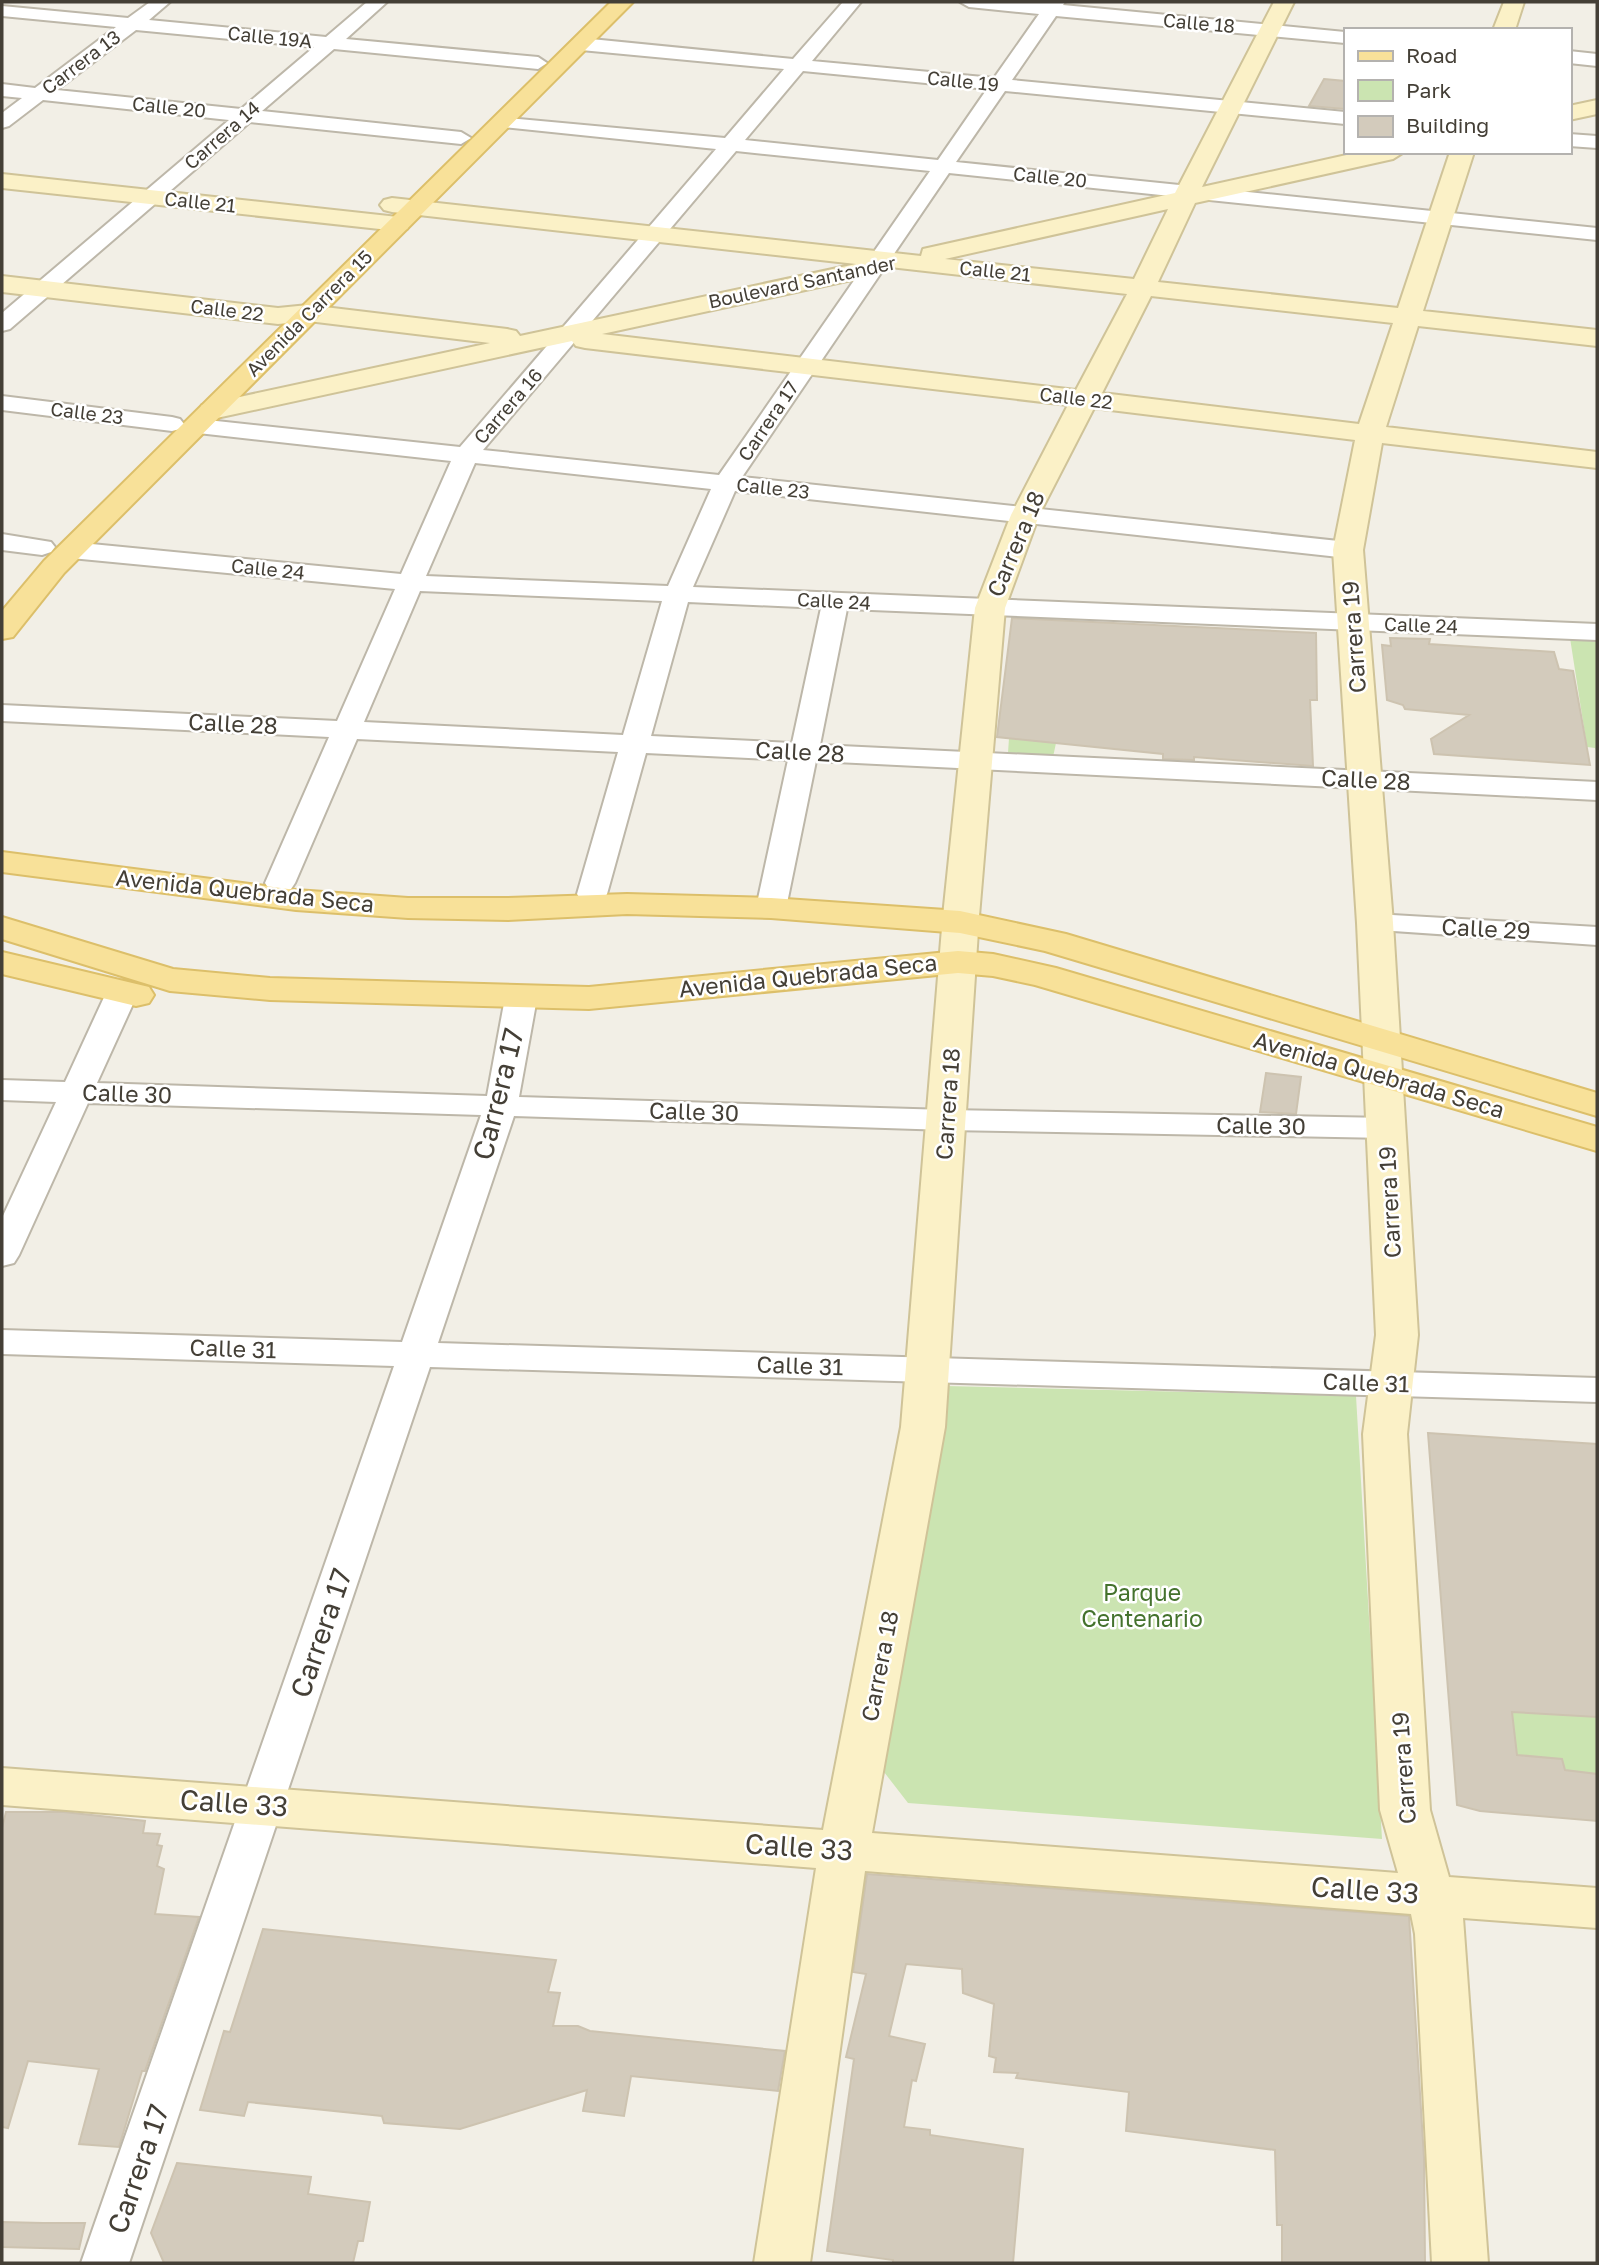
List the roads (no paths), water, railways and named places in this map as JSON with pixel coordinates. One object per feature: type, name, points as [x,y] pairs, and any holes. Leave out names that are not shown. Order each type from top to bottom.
[{"type":"main road","name":"Avenida Carrera 15","points":[[2,591],[42,547],[200,412],[308,313],[461,138],[601,2]]},
{"type":"main road","name":"Avenida Carrera 15","points":[[2,630],[71,550],[200,412],[278,316],[503,121],[623,2]]},
{"type":"main road","points":[[2,845],[167,871],[281,883],[372,889],[592,894],[771,908]]},
{"type":"main road","name":"Avenida Quebrada Seca","points":[[2,862],[296,900],[408,908],[508,909],[627,904],[771,908],[959,942],[993,965],[1382,1058],[1597,1105]]},
{"type":"main road","points":[[2,928],[170,980],[270,989],[482,997],[519,1007]]},
{"type":"main road","name":"Avenida Quebrada Seca","points":[[519,1007],[574,1010],[959,942]]},
{"type":"main road","points":[[2,963],[122,993],[240,1009],[519,1007]]},
{"type":"main road","name":"Avenida Quebrada Seca","points":[[1382,1058],[1597,1139]]},
{"type":"street","name":"Carrera 13","points":[[2,122],[161,2]]},
{"type":"street","name":"Carrera 14","points":[[2,324],[378,2]]},
{"type":"street","name":"Carrera 16","points":[[281,883],[466,455],[563,333],[656,234],[852,2]]},
{"type":"street","name":"Calle 18","points":[[969,2],[1053,6],[1344,37]]},
{"type":"street","name":"Carrera 18","points":[[782,2263],[844,1851],[919,1455],[929,1370],[959,942],[990,608],[1025,515],[1143,288],[1188,191],[1284,2]]},
{"type":"street","points":[[1505,28],[1514,2]]},
{"type":"street","name":"Carrera 17","points":[[592,894],[677,594],[726,483],[1053,6]]},
{"type":"street","name":"Calle 19A","points":[[2,11],[538,63]]},
{"type":"street","name":"Calle 19","points":[[581,44],[1344,118]]},
{"type":"street","points":[[1571,57],[1597,60]]},
{"type":"street","name":"Calle 20","points":[[2,90],[461,138]]},
{"type":"street","points":[[1571,103],[1597,97]]},
{"type":"street","points":[[1571,113],[1597,107]]},
{"type":"street","name":"Calle 20","points":[[503,121],[1597,234]]},
{"type":"street","points":[[1571,140],[1597,142]]},
{"type":"street","name":"Boulevard Santander","points":[[200,412],[563,333],[1188,191],[1344,152]]},
{"type":"street","name":"Boulevard Santander","points":[[1188,191],[1382,154]]},
{"type":"street","name":"Carrera 19","points":[[1460,2263],[1441,1934],[1432,1895],[1412,1846],[1405,1810],[1385,1434],[1397,1335],[1375,923],[1348,550],[1370,433],[1461,154]]},
{"type":"street","name":"Calle 21","points":[[2,181],[150,197],[656,234],[1597,338]]},
{"type":"street","name":"Calle 22","points":[[2,284],[278,316],[308,313],[499,336],[563,333],[805,366],[1597,460]]},
{"type":"street","name":"Boulevard Santander","points":[[200,412],[499,336],[563,333]]},
{"type":"street","name":"Calle 23","points":[[2,403],[200,412],[466,455],[1348,550]]},
{"type":"street","points":[[2,542],[42,547]]},
{"type":"street","name":"Calle 24","points":[[71,550],[410,583],[1597,632]]},
{"type":"street","points":[[771,908],[836,601]]},
{"type":"street","name":"Calle 28","points":[[2,713],[1597,791]]},
{"type":"street","name":"Calle 29","points":[[1375,923],[1597,936]]},
{"type":"street","points":[[2,1255],[122,993]]},
{"type":"street","name":"Carrera 17","points":[[106,2263],[501,1106],[519,1007]]},
{"type":"street","name":"Calle 30","points":[[2,1090],[947,1120],[1387,1128]]},
{"type":"street","name":"Calle 31","points":[[2,1342],[1597,1391]]},
{"type":"street","name":"Calle 33","points":[[2,1786],[1597,1908]]},
{"type":"park label","name":"Parque Centenario","points":[[1142,1606]]}]
